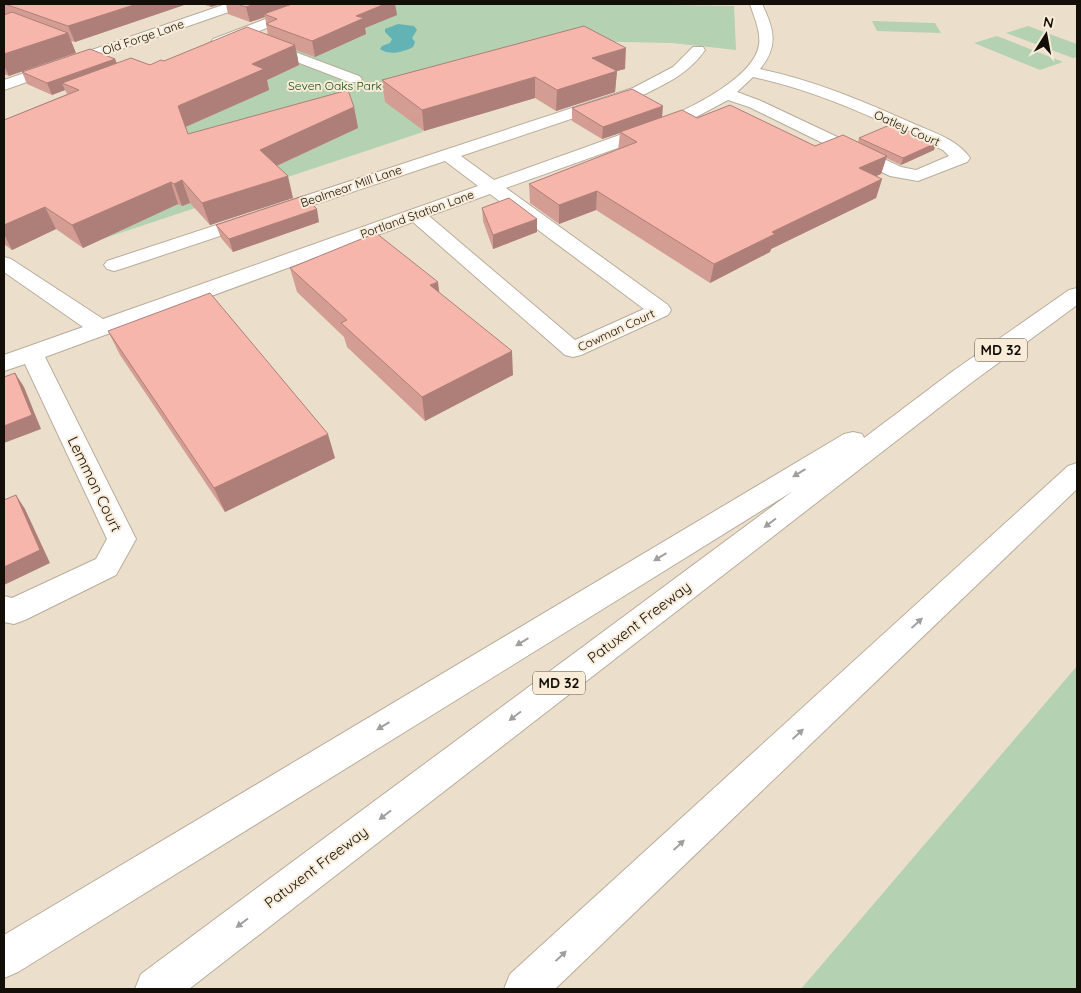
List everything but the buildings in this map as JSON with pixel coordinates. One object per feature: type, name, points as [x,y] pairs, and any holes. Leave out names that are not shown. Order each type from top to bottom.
[{"type":"main road","name":"Old Forge Lane","points":[[4,85],[238,4]]},
{"type":"main road","points":[[200,48],[316,4]]},
{"type":"main road","name":"Portland Station Lane","points":[[4,363],[673,122],[727,94],[740,83],[763,56],[766,42],[765,27],[756,4]]},
{"type":"main road","name":"Old Forge Lane","points":[[196,18],[354,79]]},
{"type":"main road","name":"Bealmear Mill Lane","points":[[114,266],[638,90],[665,79],[686,65],[698,50]]},
{"type":"main road","name":"Oatley Court","points":[[727,94],[755,104],[896,172],[918,176],[961,158],[949,146],[818,89],[750,72]]},
{"type":"main road","points":[[447,154],[494,187]]},
{"type":"main road","name":"Cowman Court","points":[[416,215],[573,350],[660,310],[494,187]]},
{"type":"main road","points":[[4,262],[100,328]]},
{"type":"main road","name":"Patuxent Freeway","points":[[156,989],[962,377],[1077,295]]},
{"type":"main road","name":"Lemmon Court","points":[[4,609],[14,611],[106,566],[122,539],[31,353]]},
{"type":"main road","points":[[4,958],[782,483],[962,377]]},
{"type":"main road","points":[[525,989],[1077,473]]},
{"type":"green space","name":"Seven Oaks Park","points":[[339,4],[734,6],[736,50],[672,43],[574,41],[411,94],[423,132],[87,244],[4,142]]},
{"type":"green space","points":[[872,21],[935,23],[941,33],[877,31]]},
{"type":"green space","points":[[1028,26],[1077,44],[1077,57],[1073,58],[1006,33]]},
{"type":"green space","points":[[997,36],[1063,62],[1040,70],[974,43]]},
{"type":"green space","points":[[1077,666],[1077,989],[801,989]]},
{"type":"water","points":[[398,24],[414,26],[417,30],[412,38],[415,42],[413,47],[401,52],[392,53],[380,49],[382,46],[390,43],[392,39],[385,32],[385,29]]}]
